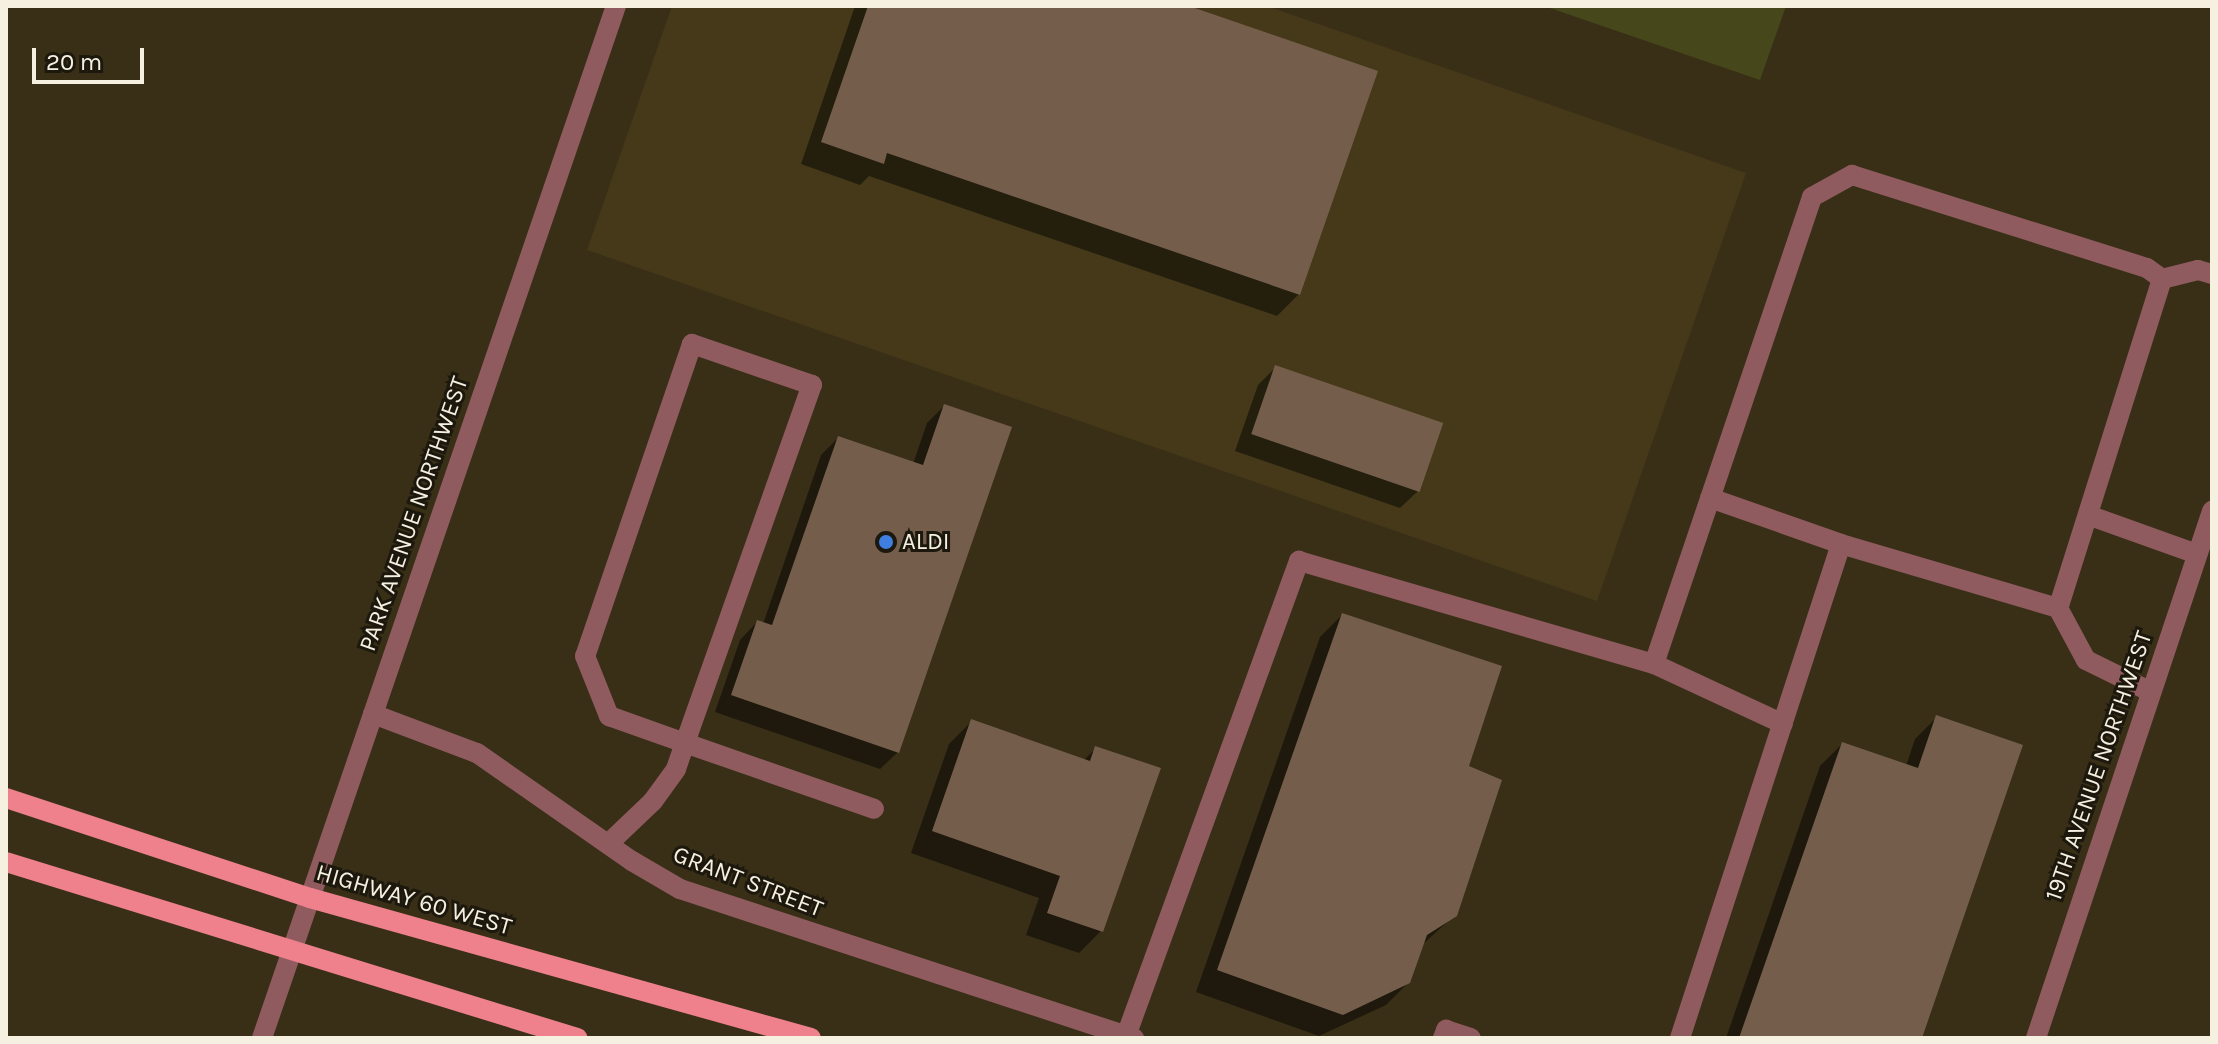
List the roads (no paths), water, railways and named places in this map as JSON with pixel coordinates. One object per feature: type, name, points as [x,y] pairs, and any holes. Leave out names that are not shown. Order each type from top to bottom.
[{"type":"main road","name":"HIGHWAY 60 WEST","points":[[6,798],[310,898],[811,1038]]},
{"type":"main road","points":[[6,862],[291,954],[577,1038]]},
{"type":"street","name":"PARK AVENUE NORTHWEST","points":[[262,1038],[616,6]]},
{"type":"street","points":[[1654,664],[1812,197],[1852,175],[2147,268],[2162,279]]},
{"type":"street","points":[[2162,279],[2198,270],[2212,274]]},
{"type":"street","points":[[2058,608],[2162,279]]},
{"type":"street","points":[[608,844],[653,801],[676,769],[685,743],[812,385],[692,344],[585,656],[609,716],[685,743],[874,809]]},
{"type":"street","points":[[1710,498],[1841,544],[2058,608],[2086,660],[2151,692]]},
{"type":"street","name":"19TH AVENUE NORTHWEST","points":[[2036,1038],[2212,511]]},
{"type":"street","points":[[2088,515],[2197,554]]},
{"type":"street","points":[[1680,1038],[1841,544]]},
{"type":"street","points":[[1130,1037],[1299,561],[1654,664],[1783,724]]},
{"type":"street","name":"GRANT STREET","points":[[373,714],[477,753],[608,844],[680,889],[1130,1037]]},
{"type":"street","points":[[1443,1038],[1446,1030],[1471,1038]]},
{"type":"place","name":"ALDI","points":[[886,542]]}]
